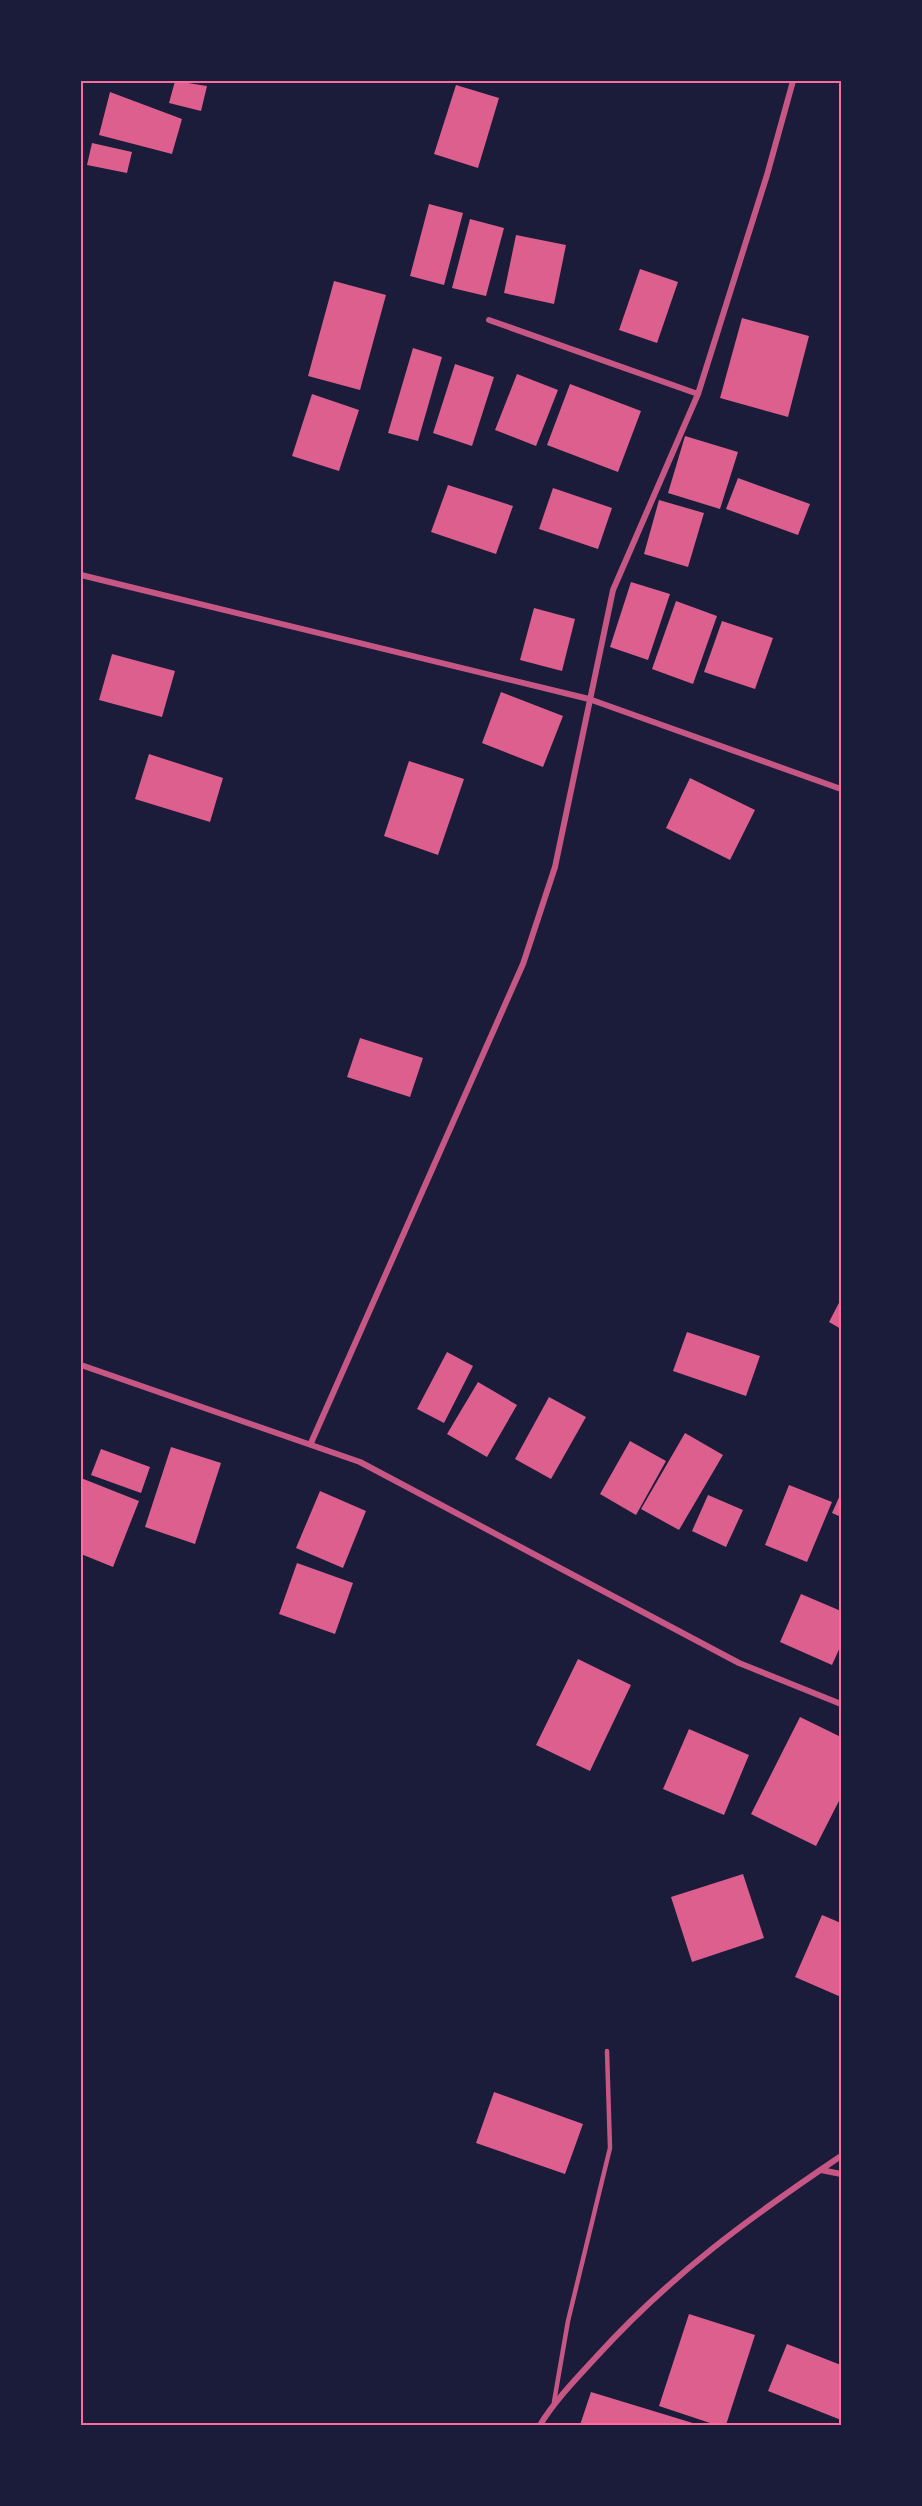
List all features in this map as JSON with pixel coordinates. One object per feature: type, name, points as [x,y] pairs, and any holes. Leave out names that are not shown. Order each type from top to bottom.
[{"type":"street","points":[[311,1443],[523,964],[555,867],[613,590],[698,394],[768,175],[793,81]]},
{"type":"street","points":[[489,320],[698,394]]},
{"type":"street","points":[[81,575],[589,699],[841,789]]},
{"type":"street","points":[[81,1365],[311,1443],[360,1462],[739,1663],[841,1704]]},
{"type":"street","points":[[540,2425],[554,2402],[637,2312],[678,2275],[733,2230],[841,2156]]},
{"type":"street","points":[[821,2170],[841,2174]]},
{"type":"lane","points":[[554,2402],[568,2321],[610,2148],[607,2051]]},
{"type":"building","points":[[175,81],[207,86],[201,111],[169,103]]},
{"type":"building","points":[[456,85],[499,98],[478,168],[434,154]]},
{"type":"building","points":[[110,92],[182,119],[172,154],[99,135]]},
{"type":"building","points":[[92,143],[132,152],[127,173],[87,165]]},
{"type":"building","points":[[429,204],[463,213],[444,285],[410,276]]},
{"type":"building","points":[[470,219],[504,228],[486,296],[452,288]]},
{"type":"building","points":[[516,235],[566,245],[554,304],[504,293]]},
{"type":"building","points":[[640,269],[678,282],[657,343],[619,330]]},
{"type":"building","points":[[334,281],[386,295],[360,390],[308,376]]},
{"type":"building","points":[[742,318],[809,336],[788,417],[720,398]]},
{"type":"building","points":[[413,348],[442,357],[418,441],[388,433]]},
{"type":"building","points":[[455,364],[494,377],[472,446],[433,433]]},
{"type":"building","points":[[517,374],[558,390],[536,446],[495,430]]},
{"type":"building","points":[[570,384],[641,411],[618,472],[547,445]]},
{"type":"building","points":[[312,394],[359,410],[339,471],[292,456]]},
{"type":"building","points":[[685,436],[738,452],[720,509],[668,493]]},
{"type":"building","points":[[738,478],[810,504],[798,535],[726,509]]},
{"type":"building","points":[[448,485],[513,506],[496,554],[431,532]]},
{"type":"building","points":[[553,488],[612,508],[598,549],[539,529]]},
{"type":"building","points":[[659,500],[704,513],[688,567],[644,554]]},
{"type":"building","points":[[631,582],[670,594],[648,660],[610,647]]},
{"type":"building","points":[[676,601],[717,616],[693,684],[652,669]]},
{"type":"building","points":[[534,608],[575,619],[562,671],[520,660]]},
{"type":"building","points":[[722,621],[773,638],[755,689],[704,672]]},
{"type":"building","points":[[112,654],[175,671],[162,717],[99,700]]},
{"type":"building","points":[[501,692],[563,716],[543,767],[482,743]]},
{"type":"building","points":[[149,754],[223,778],[210,822],[135,799]]},
{"type":"building","points":[[409,761],[464,779],[438,855],[384,836]]},
{"type":"building","points":[[690,778],[755,810],[730,860],[666,828]]},
{"type":"building","points":[[360,1038],[423,1058],[410,1097],[347,1077]]},
{"type":"building","points":[[841,1299],[841,1329],[829,1322]]},
{"type":"building","points":[[687,1332],[760,1356],[746,1396],[673,1371]]},
{"type":"building","points":[[447,1352],[473,1366],[444,1423],[417,1409]]},
{"type":"building","points":[[478,1382],[517,1405],[487,1457],[447,1434]]},
{"type":"building","points":[[549,1397],[586,1417],[551,1479],[515,1459]]},
{"type":"building","points":[[685,1433],[723,1455],[679,1530],[641,1509]]},
{"type":"building","points":[[630,1441],[666,1461],[636,1515],[600,1494]]},
{"type":"building","points":[[171,1447],[221,1463],[195,1544],[145,1527]]},
{"type":"building","points":[[101,1449],[150,1467],[141,1493],[91,1475]]},
{"type":"building","points":[[81,1478],[139,1501],[113,1567],[81,1554]]},
{"type":"building","points":[[789,1485],[832,1502],[807,1562],[765,1545]]},
{"type":"building","points":[[320,1491],[366,1511],[343,1568],[296,1548]]},
{"type":"building","points":[[841,1493],[841,1517],[832,1513]]},
{"type":"building","points":[[708,1495],[743,1510],[726,1547],[692,1531]]},
{"type":"building","points":[[297,1563],[353,1583],[335,1634],[279,1614]]},
{"type":"building","points":[[801,1594],[841,1611],[841,1645],[832,1665],[780,1642]]},
{"type":"building","points":[[578,1659],[631,1685],[590,1771],[536,1745]]},
{"type":"building","points":[[800,1717],[841,1737],[841,1797],[816,1846],[751,1814]]},
{"type":"building","points":[[689,1729],[749,1755],[724,1815],[663,1789]]},
{"type":"building","points":[[743,1874],[764,1938],[692,1962],[671,1897]]},
{"type":"building","points":[[822,1915],[841,1923],[841,1997],[795,1977]]},
{"type":"building","points":[[494,2092],[583,2124],[565,2174],[476,2143]]},
{"type":"building","points":[[689,2314],[755,2335],[726,2425],[716,2425],[659,2406]]},
{"type":"building","points":[[787,2344],[841,2365],[841,2420],[768,2391]]},
{"type":"building","points":[[591,2392],[696,2424],[696,2425],[580,2425]]}]
